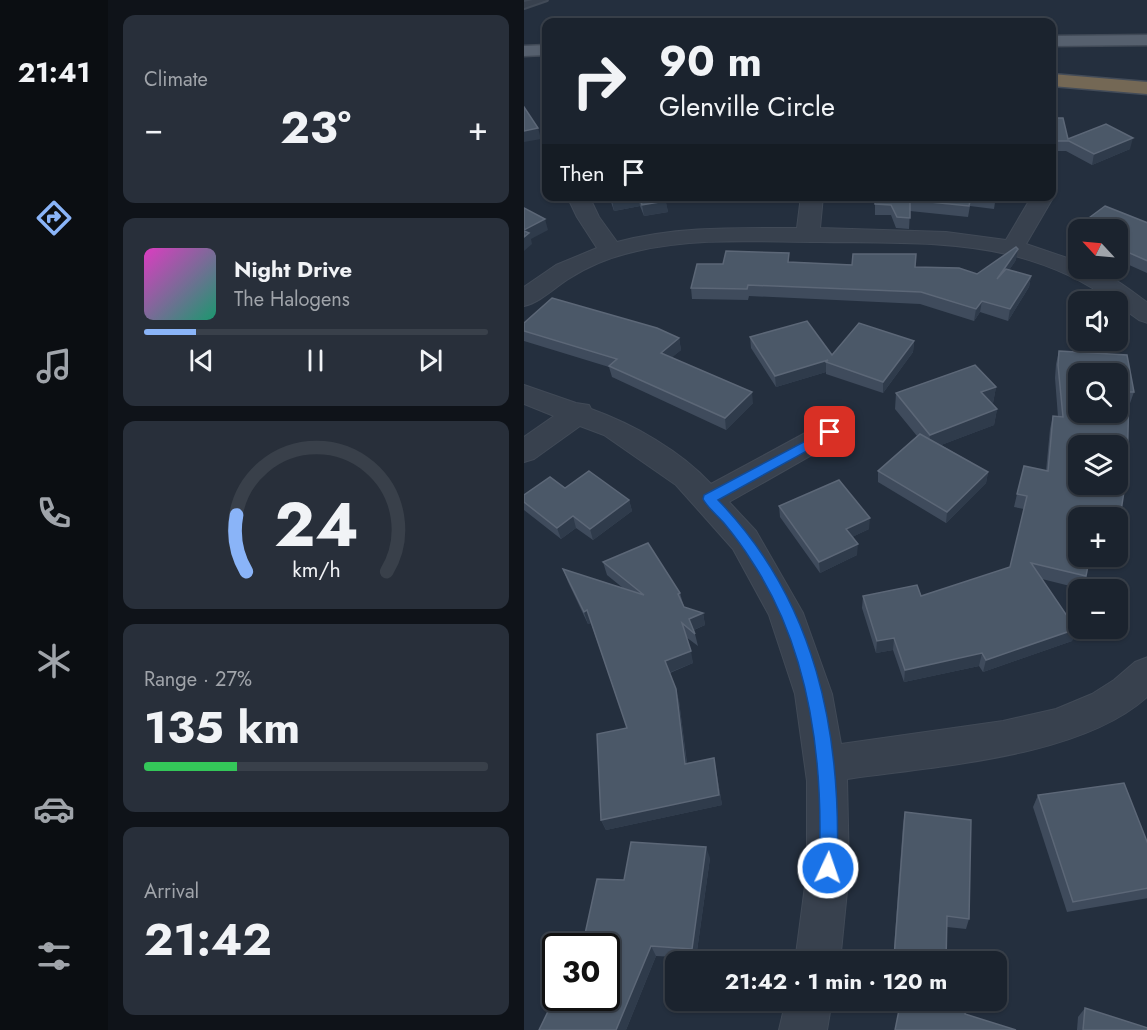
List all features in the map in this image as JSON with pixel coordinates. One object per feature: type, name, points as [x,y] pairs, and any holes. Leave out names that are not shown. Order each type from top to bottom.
[{"type":"highway","points":[[1056,80],[1148,88]]},
{"type":"main road","points":[[1056,41],[1148,40]]},
{"type":"main road","points":[[524,46],[542,48]]},
{"type":"main road","points":[[524,51],[542,49]]},
{"type":"street","points":[[580,201],[588,218],[611,251]]},
{"type":"street","points":[[808,235],[811,201]]},
{"type":"street","points":[[1013,248],[1040,201]]},
{"type":"street","points":[[524,299],[559,274],[611,251],[676,236],[708,234],[950,238],[1013,248],[1079,270],[1111,287],[1148,315]]},
{"type":"street","points":[[524,394],[579,412],[608,426],[646,447],[681,473],[729,519],[757,556],[781,599],[802,647],[817,706],[827,764],[830,848],[819,951]]},
{"type":"street","points":[[524,452],[579,412]]},
{"type":"street","points":[[709,499],[830,432]]},
{"type":"street","points":[[827,764],[1016,737],[1071,723],[1118,700],[1144,683]]},
{"type":"street","points":[[803,1030],[807,1011]]},
{"type":"lane","points":[[524,5],[543,0]]},
{"type":"building","points":[[524,107],[538,128],[524,131]]},
{"type":"building","points":[[1056,118],[1063,118],[1068,139],[1106,124],[1133,138],[1094,154],[1069,141],[1056,141]]},
{"type":"building","points":[[641,201],[666,201],[642,205]]},
{"type":"building","points":[[875,201],[910,201],[910,218],[897,217],[891,205],[875,204]]},
{"type":"building","points":[[920,201],[970,201],[969,206]]},
{"type":"building","points":[[1105,206],[1148,223],[1148,261],[1128,252],[1128,219],[1087,219]]},
{"type":"building","points":[[524,208],[545,219],[524,230]]},
{"type":"building","points":[[1016,247],[1018,249],[997,279],[1006,269],[1031,276],[1010,309],[982,301],[976,309],[921,292],[748,285],[747,289],[691,288],[697,264],[723,264],[726,251],[789,253],[788,262],[852,265],[853,254],[916,254],[915,267],[959,268],[977,274]]},
{"type":"building","points":[[552,298],[657,328],[679,338],[661,353],[752,392],[725,418],[609,366],[617,359],[524,331],[524,323]]},
{"type":"building","points":[[807,321],[832,355],[859,323],[914,341],[883,382],[826,362],[828,360],[775,376],[750,337]]},
{"type":"building","points":[[1059,351],[1127,355],[1134,392],[1129,392],[1128,435],[1068,435],[1068,495],[1123,495],[1122,507],[1068,507],[1068,567],[1088,567],[1086,576],[1031,563],[1068,617],[1068,632],[986,660],[982,653],[905,670],[894,638],[877,641],[863,596],[917,585],[921,596],[1010,567],[1027,496],[1017,494],[1024,466],[1048,471],[1053,416],[1063,417],[1058,365]]},
{"type":"building","points":[[975,365],[996,387],[981,392],[997,409],[930,435],[896,393]]},
{"type":"building","points":[[920,434],[988,472],[947,512],[878,471]]},
{"type":"building","points":[[589,471],[629,500],[590,529],[573,516],[557,528],[524,502],[524,495],[550,477],[565,488]]},
{"type":"building","points":[[839,480],[870,518],[846,529],[858,544],[819,562],[779,506]]},
{"type":"building","points":[[648,543],[680,593],[678,594],[684,607],[703,613],[689,619],[695,634],[682,623],[691,651],[665,661],[676,689],[685,764],[714,758],[719,795],[601,820],[597,734],[627,728],[587,610],[584,612],[563,569],[644,595],[603,562]]},
{"type":"building","points":[[1124,783],[1148,844],[1148,888],[1073,902],[1038,795]]},
{"type":"building","points":[[905,812],[971,820],[969,919],[947,916],[946,951],[895,951]]},
{"type":"building","points":[[631,842],[706,847],[692,949],[651,946],[616,1030],[539,1030],[548,1011],[620,1011],[620,933],[585,933],[597,879],[624,880]]},
{"type":"building","points":[[1085,1008],[1148,1028],[1148,1030],[1083,1030]]},
{"type":"building","points":[[899,1011],[965,1011],[965,1014],[1016,1030],[895,1030]]},
{"type":"route","points":[[828,868],[830,812],[827,764],[817,706],[802,647],[781,599],[757,556],[729,519],[709,499],[830,432]]}]
